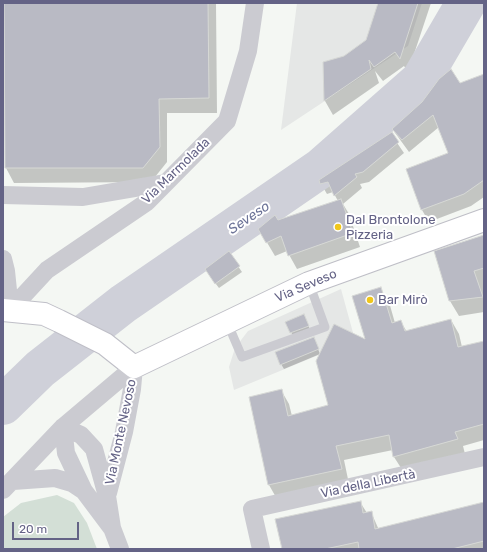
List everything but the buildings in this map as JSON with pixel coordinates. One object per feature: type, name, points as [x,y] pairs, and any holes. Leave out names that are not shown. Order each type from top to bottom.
[{"type":"street","name":"Via Marmolada","points":[[7,310],[47,270],[147,202],[227,121],[248,50],[255,3]]},
{"type":"street","points":[[3,195],[84,197],[165,183]]},
{"type":"street","name":"Via Seveso","points":[[134,367],[309,283],[484,220]]},
{"type":"street","points":[[3,259],[6,272],[7,310],[44,314],[105,344],[134,367],[64,427],[8,486]]},
{"type":"street","name":"Via Monte Nevoso","points":[[107,496],[124,432],[132,389],[134,367]]},
{"type":"street","name":"Via Monte Nevoso","points":[[112,528],[84,490],[66,453],[64,427],[81,435],[91,444],[100,466],[112,528],[120,549]]},
{"type":"street","name":"Via della Libertà","points":[[261,549],[252,509],[484,457]]},
{"type":"street","name":"Via Monte Nevoso","points":[[8,486],[55,478],[72,483],[84,490]]},
{"type":"lane","points":[[227,322],[242,357],[325,327],[309,283]]},
{"type":"shaded area","points":[[297,3],[422,3],[408,46],[281,130]]},
{"type":"shaded area","points":[[341,289],[355,340],[234,390],[229,367],[235,348],[248,331]]},
{"type":"shaded area","points":[[57,495],[74,503],[87,523],[97,549],[3,549],[3,517],[21,503]]},
{"type":"waterway","name":"Seveso","points":[[3,405],[40,369],[123,304],[321,168],[421,80],[466,3]]},
{"type":"place","name":"Dal Brontolone Pizzeria","points":[[338,227]]},
{"type":"place","name":"Bar Mirò","points":[[370,300]]}]
